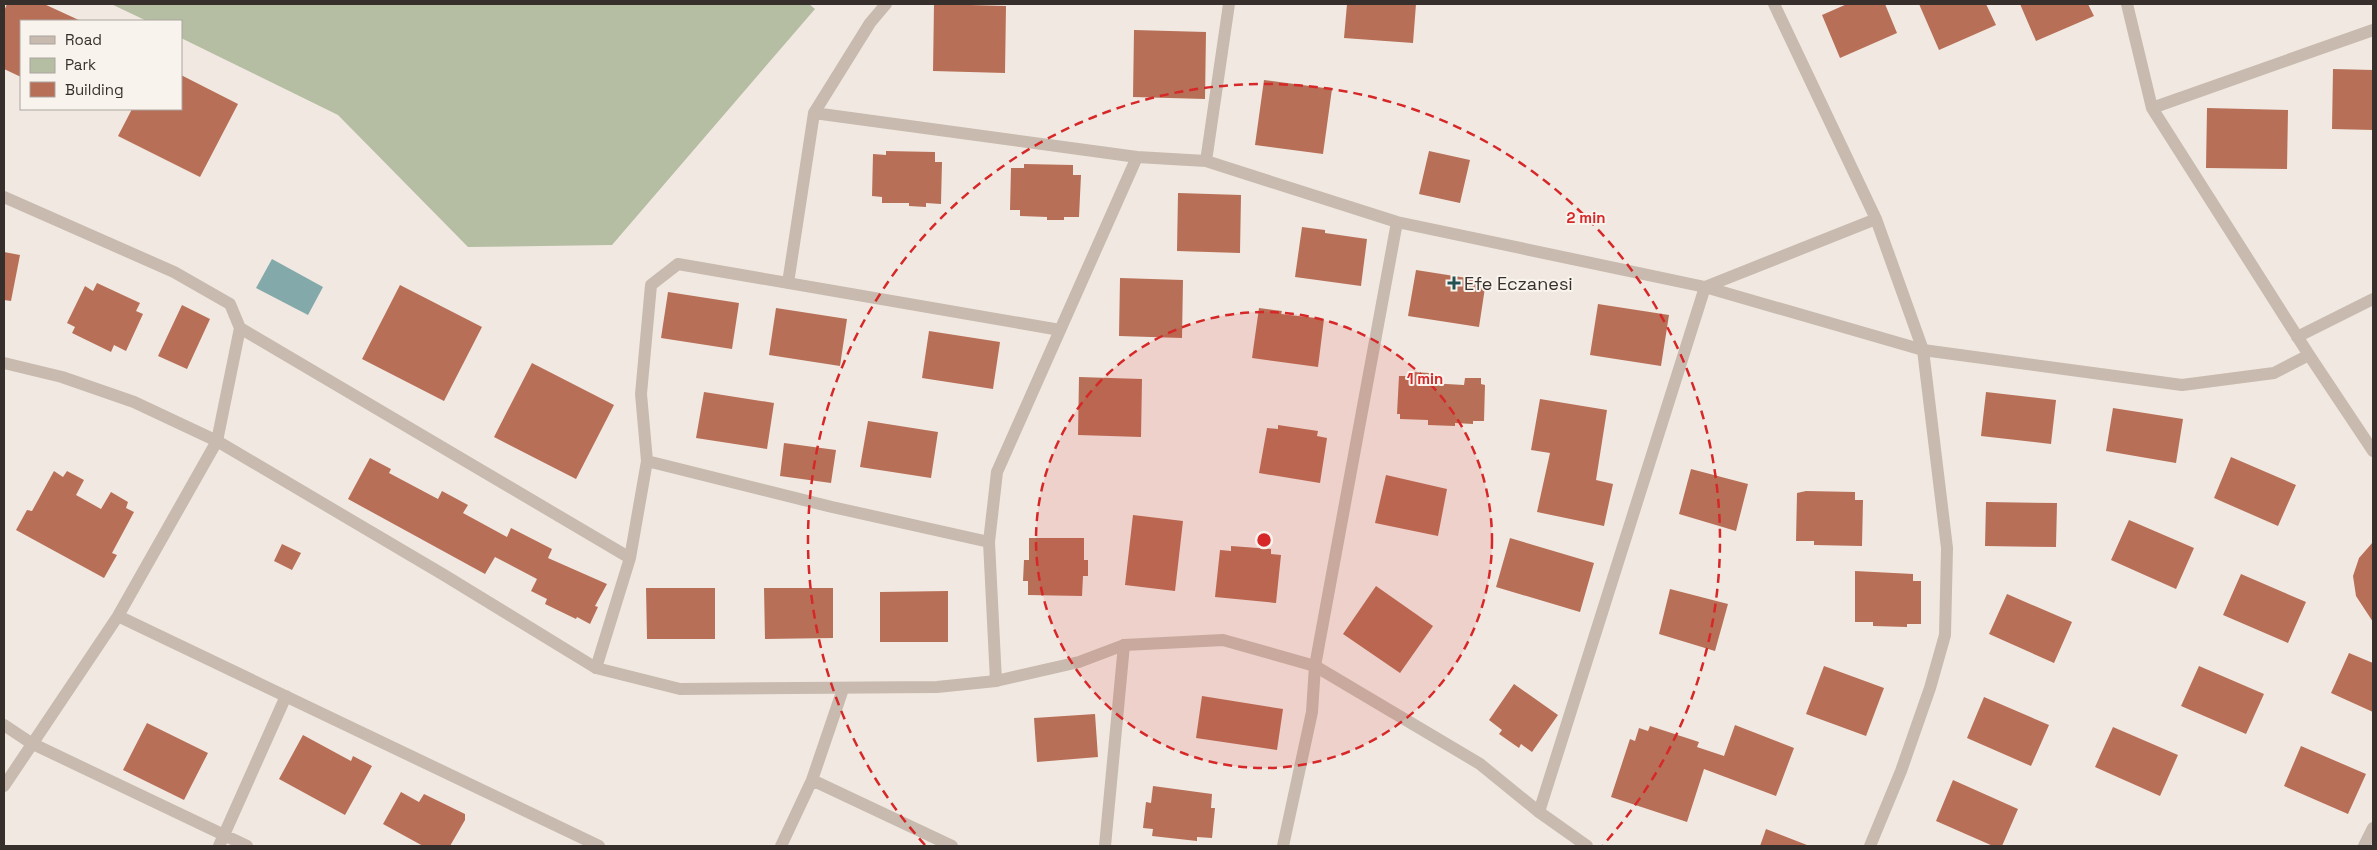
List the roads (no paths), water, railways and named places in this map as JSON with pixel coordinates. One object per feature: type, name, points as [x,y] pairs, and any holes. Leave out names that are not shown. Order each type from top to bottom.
[{"type":"street","points":[[788,283],[814,113],[870,23],[886,4]]},
{"type":"street","points":[[1206,161],[1229,4]]},
{"type":"street","points":[[1774,4],[1876,219],[1923,350],[1947,548],[1945,635],[1930,688],[1901,771],[1870,846]]},
{"type":"street","points":[[2127,4],[2152,108],[2309,356],[2373,451]]},
{"type":"street","points":[[2152,108],[2373,30]]},
{"type":"street","points":[[814,113],[1138,156],[1206,161],[1397,222],[1705,287],[1923,350],[2182,385],[2274,373],[2309,356]]},
{"type":"street","points":[[996,682],[989,542],[997,472],[1138,156]]},
{"type":"street","points":[[4,197],[174,272],[230,304],[240,328],[217,442],[118,616],[4,786]]},
{"type":"street","points":[[1705,287],[1876,219]]},
{"type":"street","points":[[1283,846],[1312,712],[1315,666],[1397,222]]},
{"type":"street","points":[[596,668],[630,558],[647,461],[641,394],[651,285],[678,264],[1060,330]]},
{"type":"street","points":[[1538,812],[1705,287]]},
{"type":"street","points":[[2297,337],[2373,299]]},
{"type":"street","points":[[240,328],[630,558]]},
{"type":"street","points":[[4,363],[62,377],[134,402],[217,442],[436,570],[596,668],[680,689],[937,688],[996,682],[1078,662],[1124,645],[1224,640],[1315,666],[1480,764],[1538,812],[1587,846]]},
{"type":"street","points":[[647,461],[832,507],[989,542]]},
{"type":"street","points":[[118,616],[599,846]]},
{"type":"street","points":[[1105,846],[1124,645]]},
{"type":"street","points":[[781,846],[812,780],[843,689]]},
{"type":"street","points":[[221,841],[286,696]]},
{"type":"street","points":[[4,725],[31,744],[221,841],[247,846]]},
{"type":"street","points":[[812,780],[952,846]]},
{"type":"street","points":[[2364,846],[2373,828]]},
{"type":"water","points":[[272,259],[323,287],[308,315],[256,288]]},
{"type":"place","name":"Efe Eczanesi","points":[[1454,283]]}]
